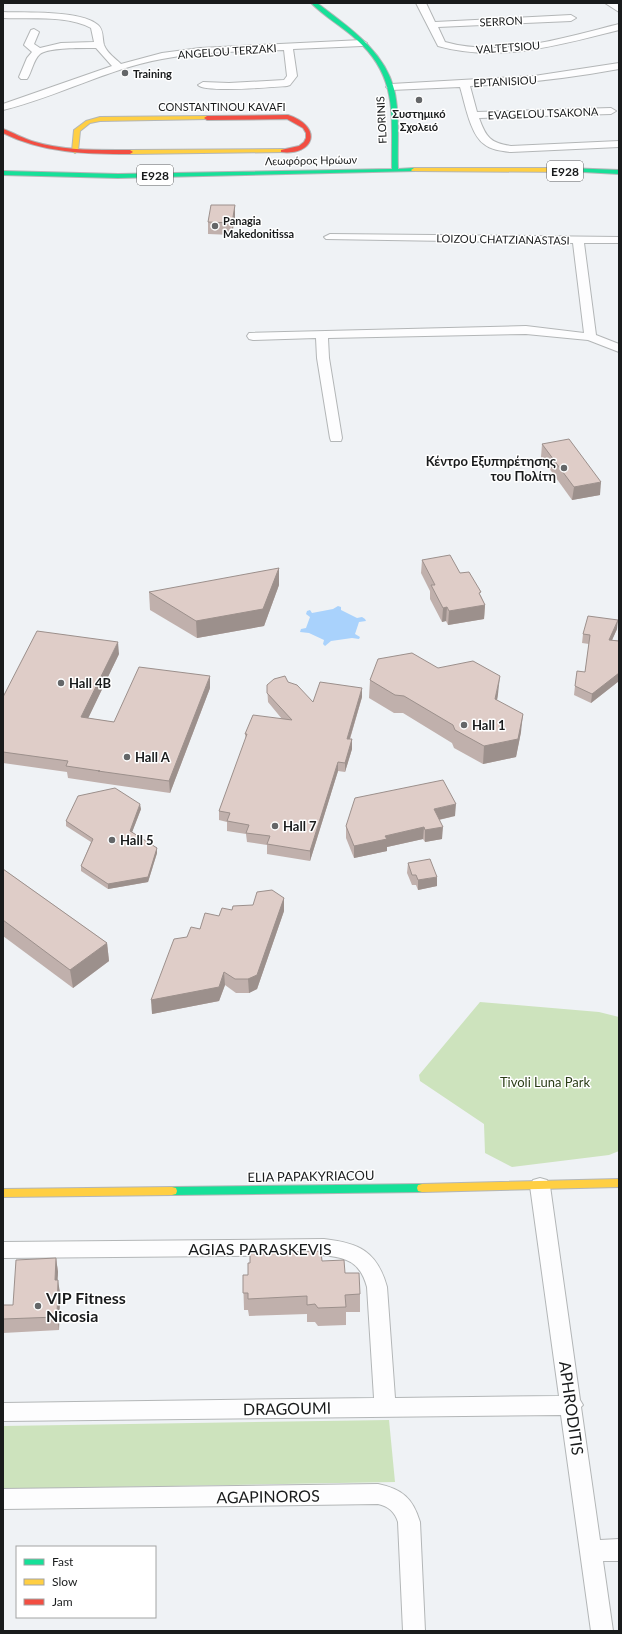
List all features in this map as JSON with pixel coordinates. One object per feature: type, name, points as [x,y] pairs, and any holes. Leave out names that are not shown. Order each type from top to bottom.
[{"type":"street","name":"FLORINIS","points":[[314,3],[352,33],[382,68],[391,87],[395,171]]},
{"type":"street","name":"VALTETSIOU","points":[[420,3],[441,44],[459,49],[483,50],[540,46],[619,27]]},
{"type":"street","points":[[610,3],[619,9]]},
{"type":"street","points":[[3,16],[80,20],[94,26],[97,30],[99,45],[106,55],[118,67]]},
{"type":"street","name":"SERRON","points":[[431,25],[571,18]]},
{"type":"street","points":[[34,32],[29,45],[38,51]]},
{"type":"street","name":"ANGELOU TERZAKI","points":[[3,107],[30,100],[118,67],[162,56],[194,52],[362,43]]},
{"type":"street","points":[[24,77],[32,58],[38,51],[61,46],[99,45]]},
{"type":"street","points":[[203,85],[229,86],[288,82],[292,76],[288,47]]},
{"type":"street","name":"EPTANISIOU","points":[[391,87],[539,79],[569,76],[619,66]]},
{"type":"street","points":[[464,83],[479,134],[486,141],[496,146],[511,149],[619,144]]},
{"type":"street","name":"EVAGELOU TSAKONA","points":[[474,115],[611,111]]},
{"type":"street","name":"CONSTANTINOU KAVAFI","points":[[3,131],[18,140],[33,145],[75,151],[110,153],[285,151],[302,146],[309,140],[309,136],[306,125],[288,117],[100,120],[83,125],[77,130],[75,151]]},
{"type":"street","name":"Λεωφόρος Ηρώων","points":[[3,173],[99,176],[395,171],[619,172]]},
{"type":"street","name":"LOIZOU CHATZIANASTASI","points":[[330,237],[578,240],[590,337]]},
{"type":"street","points":[[578,240],[619,240]]},
{"type":"street","points":[[253,336],[526,330],[590,337],[619,348]]},
{"type":"street","points":[[322,335],[336,438]]},
{"type":"street","name":"ELIA PAPAKYRIACOU","points":[[3,1193],[540,1186],[619,1182]]},
{"type":"street","name":"APHRODITIS","points":[[540,1186],[572,1405],[602,1631]]},
{"type":"street","name":"AGIAS PARASKEVIS","points":[[3,1250],[324,1246],[350,1251],[367,1262],[372,1270],[376,1282],[385,1407]]},
{"type":"street","name":"DRAGOUMI","points":[[3,1412],[572,1405]]},
{"type":"street","name":"AGAPINOROS","points":[[3,1499],[378,1494],[386,1496],[397,1501],[403,1507],[409,1522],[414,1631]]},
{"type":"street","points":[[592,1551],[619,1550]]},
{"type":"green space","name":"Tivoli Luna Park","points":[[480,1002],[599,1012],[619,1017],[619,1151],[609,1155],[512,1167],[485,1153],[484,1124],[420,1081],[419,1075]]},
{"type":"green space","points":[[389,1420],[395,1482],[3,1489],[3,1426]]},
{"type":"water","points":[[338,606],[341,607],[341,610],[357,618],[362,617],[365,619],[366,621],[359,622],[355,634],[360,637],[359,639],[352,638],[331,641],[325,646],[323,644],[324,640],[309,633],[300,632],[301,629],[306,628],[310,617],[306,614],[307,611],[310,610],[312,613],[333,609]]},
{"type":"building","points":[[211,205],[235,205],[232,223],[208,222]]},
{"type":"building","points":[[569,439],[601,482],[574,487],[542,444]]},
{"type":"building","points":[[450,555],[460,573],[469,572],[481,592],[479,593],[485,605],[449,611],[447,607],[443,608],[431,585],[435,585],[422,560]]},
{"type":"building","points":[[279,568],[263,609],[196,621],[149,592]]},
{"type":"building","points":[[588,616],[618,620],[609,640],[619,641],[619,673],[592,694],[575,686],[577,671],[585,672],[590,635],[583,634]]},
{"type":"building","points":[[37,631],[118,642],[81,717],[114,722],[139,667],[210,676],[169,781],[66,766],[68,761],[3,752],[3,697]]},
{"type":"building","name":"Hall 1","points":[[412,653],[438,668],[473,661],[500,676],[495,699],[523,714],[518,739],[484,746],[455,730],[453,725],[404,696],[395,695],[370,680],[378,659]]},
{"type":"building","points":[[285,676],[288,682],[297,685],[313,702],[320,682],[362,688],[347,739],[352,739],[345,763],[338,762],[310,851],[267,844],[270,836],[246,833],[249,825],[227,821],[230,813],[219,811],[253,715],[292,720],[267,693],[267,685],[274,679]]},
{"type":"building","points":[[443,780],[456,804],[434,809],[443,827],[425,830],[424,827],[385,836],[387,839],[354,846],[346,826],[355,798]]},
{"type":"building","name":"Hall 5","points":[[115,788],[140,804],[130,831],[157,848],[148,877],[108,884],[81,866],[93,839],[66,821],[78,796]]},
{"type":"building","points":[[430,859],[437,877],[418,880],[416,875],[412,875],[408,863]]},
{"type":"building","points":[[3,869],[107,943],[70,970],[3,920]]},
{"type":"building","points":[[272,890],[284,898],[257,975],[248,979],[235,979],[224,972],[219,987],[151,1000],[174,939],[187,937],[191,927],[200,929],[205,913],[219,916],[222,908],[232,910],[233,906],[253,905],[257,892]]},
{"type":"building","points":[[321,1251],[322,1261],[344,1260],[345,1273],[359,1273],[360,1294],[345,1295],[346,1307],[318,1308],[315,1304],[307,1305],[307,1296],[248,1299],[248,1293],[243,1293],[243,1275],[248,1275],[250,1253]]},
{"type":"building","name":"VIP Fitness Nicosia","points":[[56,1258],[55,1280],[58,1280],[57,1317],[3,1319],[3,1305],[13,1305],[16,1260]]},
{"type":"traffic: fast","points":[[314,3],[360,40],[370,50],[386,74],[393,98],[395,171]]},
{"type":"traffic: fast","points":[[3,173],[118,176],[414,170]]},
{"type":"traffic: fast","points":[[567,170],[619,172]]},
{"type":"traffic: fast","points":[[172,1191],[422,1188]]},
{"type":"traffic: slow","points":[[75,151],[77,130],[88,122],[100,119],[207,118]]},
{"type":"traffic: slow","points":[[130,152],[283,151]]},
{"type":"traffic: slow","points":[[414,170],[567,170]]},
{"type":"traffic: slow","points":[[422,1188],[619,1183]]},
{"type":"traffic: slow","points":[[3,1193],[172,1191]]},
{"type":"traffic: jam","points":[[207,118],[288,117],[305,127],[309,138],[301,147],[283,151]]},
{"type":"traffic: jam","points":[[3,131],[33,144],[65,150],[130,152]]},
{"type":"place","name":"Training","points":[[125,73]]},
{"type":"place","name":"Συστημικó Σχολειó","points":[[419,100]]},
{"type":"place","name":"Panagia Makedonitissa","points":[[215,226]]},
{"type":"place","name":"Κέντρο Εξυπηρέτησης του Πολίτη","points":[[564,468]]},
{"type":"place","name":"Hall 4B","points":[[61,683]]},
{"type":"place","name":"Hall 1","points":[[464,725]]},
{"type":"place","name":"Hall A","points":[[127,757]]},
{"type":"place","name":"Hall 7","points":[[275,826]]},
{"type":"place","name":"Hall 5","points":[[112,840]]},
{"type":"place","name":"VIP Fitness Nicosia","points":[[38,1306]]}]
